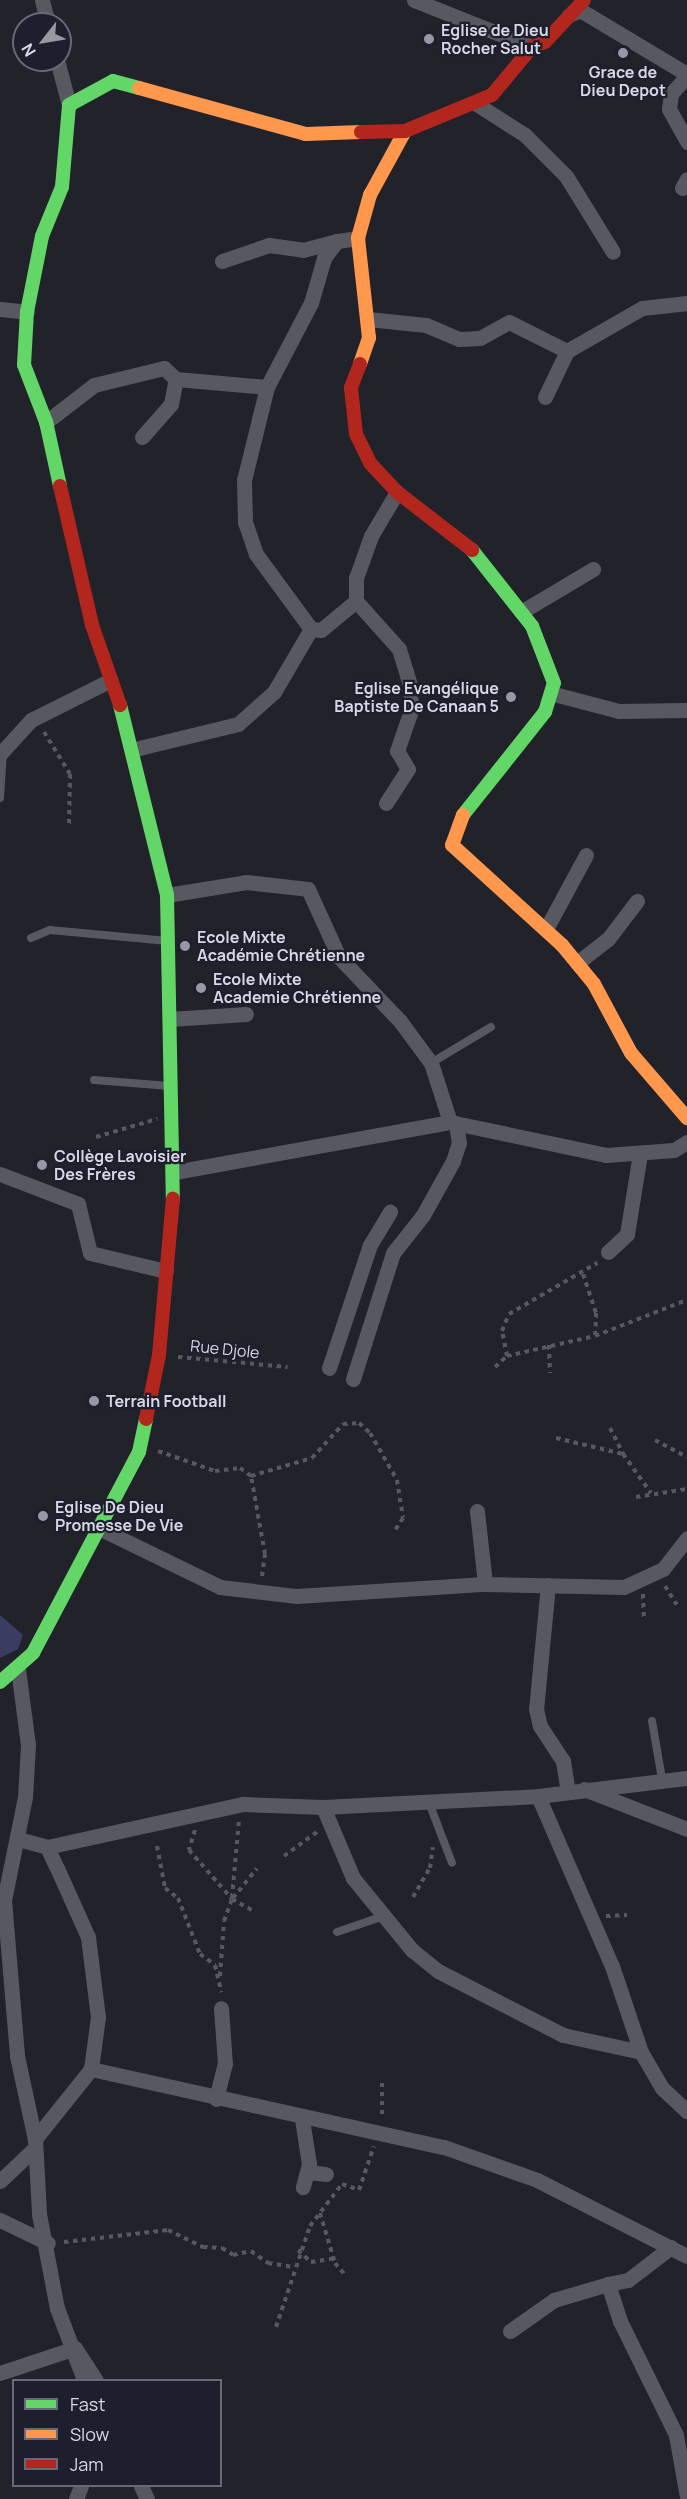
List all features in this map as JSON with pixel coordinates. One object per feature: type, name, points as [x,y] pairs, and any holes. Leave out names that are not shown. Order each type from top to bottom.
[{"type":"street","points":[[414,0],[532,47]]},
{"type":"street","points":[[69,105],[113,81],[306,134],[405,131],[492,95],[532,47],[545,42],[585,0]]},
{"type":"street","points":[[569,15],[580,10],[687,75],[671,94],[669,108],[687,142]]},
{"type":"street","points":[[0,1682],[18,1669],[33,1653],[101,1529],[139,1452],[159,1355],[175,1172],[167,895],[135,749],[92,625],[46,422],[24,365],[27,312],[42,236],[62,187],[69,105],[60,72]]},
{"type":"street","points":[[475,103],[525,135],[566,176],[613,252]]},
{"type":"street","points":[[405,131],[370,195],[358,238],[369,338],[351,388],[351,412],[370,463],[397,492],[464,541],[521,612],[547,659],[554,694],[523,741],[464,812],[452,845],[546,929],[577,963],[631,1053],[687,1118]]},
{"type":"street","points":[[222,261],[269,245],[303,250],[358,238]]},
{"type":"street","points":[[337,242],[324,258],[311,303],[267,387],[244,480],[245,522],[256,554],[311,629],[321,630],[356,601]]},
{"type":"street","points":[[545,398],[567,351],[642,308],[687,303]]},
{"type":"street","points":[[0,309],[27,312]]},
{"type":"street","points":[[368,319],[426,325],[459,339],[480,338],[509,322],[567,351]]},
{"type":"street","points":[[46,422],[94,384],[164,368],[176,379],[267,387]]},
{"type":"street","points":[[142,437],[171,404],[176,379]]},
{"type":"street","points":[[386,803],[408,769],[398,751],[410,714],[411,688],[399,650],[356,601],[356,578],[371,536],[397,492]]},
{"type":"street","points":[[521,612],[593,569]]},
{"type":"street","points":[[135,749],[238,724],[274,692],[311,629]]},
{"type":"street","points":[[2,752],[39,715],[111,680]]},
{"type":"street","points":[[554,694],[619,711],[687,710]]},
{"type":"street","points":[[546,929],[586,855]]},
{"type":"street","points":[[167,895],[246,882],[308,889],[339,957],[400,1021],[431,1063],[459,1143],[453,1161],[423,1215],[393,1253],[353,1379]]},
{"type":"street","points":[[577,963],[609,939],[637,901]]},
{"type":"street","points":[[170,1019],[246,1014]]},
{"type":"street","points":[[175,1172],[453,1122],[606,1155],[674,1150],[687,1142]]},
{"type":"street","points":[[608,1252],[627,1234],[640,1154]]},
{"type":"street","points":[[0,1174],[78,1204],[90,1253],[166,1271]]},
{"type":"street","points":[[329,1368],[370,1245],[390,1212]]},
{"type":"street","points":[[477,1511],[485,1584]]},
{"type":"street","points":[[101,1529],[220,1587],[269,1596],[485,1584],[624,1587],[646,1580],[687,1538]]},
{"type":"street","points":[[548,1585],[536,1709],[540,1726],[563,1761],[568,1792]]},
{"type":"street","points":[[18,1669],[28,1745],[18,1839],[7,1868],[4,1900],[17,2056],[35,2144],[39,2214],[48,2243],[57,2308],[75,2348],[84,2379]]},
{"type":"street","points":[[18,1839],[46,1847],[243,1804],[325,1813],[428,1800],[538,1796],[662,1779],[687,1778]]},
{"type":"street","points":[[584,1789],[687,1829]]},
{"type":"street","points":[[538,1796],[612,1966],[641,2052],[662,2088],[687,2111]]},
{"type":"street","points":[[325,1813],[353,1878],[384,1916],[438,1971],[563,2035],[641,2052]]},
{"type":"street","points":[[0,2181],[35,2144],[91,2068],[98,2017],[88,1937],[46,1847]]},
{"type":"street","points":[[216,2099],[225,2064],[221,2008]]},
{"type":"street","points":[[91,2068],[303,2119],[380,2131],[537,2180],[687,2256]]},
{"type":"street","points":[[303,2119],[306,2180],[326,2174]]},
{"type":"street","points":[[0,2220],[48,2243]]},
{"type":"street","points":[[510,2331],[563,2296],[628,2280],[671,2247]]},
{"type":"street","points":[[608,2284],[620,2321],[676,2435],[687,2497]]},
{"type":"street","points":[[0,2373],[75,2348]]},
{"type":"street","points":[[75,2348],[95,2379]]},
{"type":"lane","points":[[0,798],[2,752]]},
{"type":"lane","points":[[31,938],[50,930],[79,930],[168,941]]},
{"type":"lane","points":[[431,1063],[491,1027]]},
{"type":"lane","points":[[94,1080],[172,1086]]},
{"type":"lane","points":[[652,1721],[662,1779]]},
{"type":"lane","points":[[428,1800],[452,1863]]},
{"type":"lane","points":[[337,1932],[384,1916]]},
{"type":"path","points":[[39,715],[45,736],[70,774],[69,828]]},
{"type":"path","points":[[96,1137],[110,1136],[138,1120],[173,1119]]},
{"type":"path","points":[[507,1356],[502,1331],[509,1314],[583,1274],[608,1252]]},
{"type":"path","points":[[583,1274],[596,1313],[595,1336]]},
{"type":"path","points":[[495,1367],[507,1356],[595,1336],[687,1300]]},
{"type":"path","points":[[549,1345],[550,1373]]},
{"type":"path","name":"Rue Djole","points":[[159,1355],[288,1367]]},
{"type":"path","points":[[251,1476],[304,1462],[332,1441],[343,1424],[359,1423],[378,1442],[397,1480],[403,1518],[394,1532]]},
{"type":"path","points":[[610,1428],[624,1455],[651,1493]]},
{"type":"path","points":[[556,1438],[624,1455]]},
{"type":"path","points":[[655,1440],[687,1457]]},
{"type":"path","points":[[139,1452],[158,1451],[215,1471],[240,1468],[251,1476],[265,1554],[261,1577],[269,1596]]},
{"type":"path","points":[[636,1497],[687,1489]]},
{"type":"path","points":[[644,1619],[646,1580],[663,1582],[678,1605]]},
{"type":"path","points":[[284,1856],[309,1841],[325,1813]]},
{"type":"path","points":[[199,1815],[189,1850],[232,1899],[252,1910]]},
{"type":"path","points":[[219,1983],[224,1921],[232,1899],[240,1816]]},
{"type":"path","points":[[413,1897],[430,1868],[433,1845],[442,1838]]},
{"type":"path","points":[[157,1846],[165,1888],[178,1898],[200,1954],[215,1965],[221,2008]]},
{"type":"path","points":[[232,1899],[257,1868]]},
{"type":"path","points":[[276,2327],[298,2250],[320,2213],[342,2184],[359,2190],[380,2131],[382,2083]]},
{"type":"path","points":[[320,2213],[334,2258],[345,2275]]},
{"type":"path","points":[[48,2243],[168,2230],[203,2247],[222,2248],[233,2255],[251,2251],[268,2263],[294,2267]]},
{"type":"path","points":[[298,2250],[310,2262],[334,2258]]},
{"type":"shaded area","points":[[0,1615],[23,1635],[18,1649],[0,1658]]},
{"type":"traffic: fast","points":[[60,486],[46,422],[24,365],[27,312],[42,236],[62,187],[69,105],[113,81],[139,88]]},
{"type":"traffic: fast","points":[[463,815],[545,712],[554,683],[532,626],[472,550]]},
{"type":"traffic: fast","points":[[120,705],[167,895],[173,1199]]},
{"type":"traffic: fast","points":[[0,1682],[33,1653],[139,1452],[146,1419]]},
{"type":"traffic: slow","points":[[139,88],[306,134],[361,132]]},
{"type":"traffic: slow","points":[[360,364],[369,338],[358,238],[370,195],[405,131]]},
{"type":"traffic: slow","points":[[463,815],[452,845],[562,945],[594,984],[631,1053],[687,1118]]},
{"type":"traffic: jam","points":[[361,132],[405,131],[492,95],[532,47],[545,42],[584,0]]},
{"type":"traffic: jam","points":[[360,364],[351,388],[356,434],[370,463],[397,492],[472,550]]},
{"type":"traffic: jam","points":[[60,486],[92,625],[120,705]]},
{"type":"traffic: jam","points":[[146,1419],[159,1355],[173,1199]]},
{"type":"place","name":"Eglise de Dieu Rocher Salut","points":[[429,39]]},
{"type":"place","name":"Grace de Dieu Depot","points":[[623,53]]},
{"type":"place","name":"Eglise Evangélique Baptiste De Canaan 5","points":[[511,697]]},
{"type":"place","name":"Ecole Mixte Académie Chrétienne","points":[[185,946]]},
{"type":"place","name":"Ecole Mixte Academie Chrétienne","points":[[201,988]]},
{"type":"place","name":"Collège Lavoisier Des Frères","points":[[42,1165]]},
{"type":"place","name":"Terrain Football","points":[[94,1401]]},
{"type":"place","name":"Eglise De Dieu Promesse De Vie","points":[[43,1516]]}]
